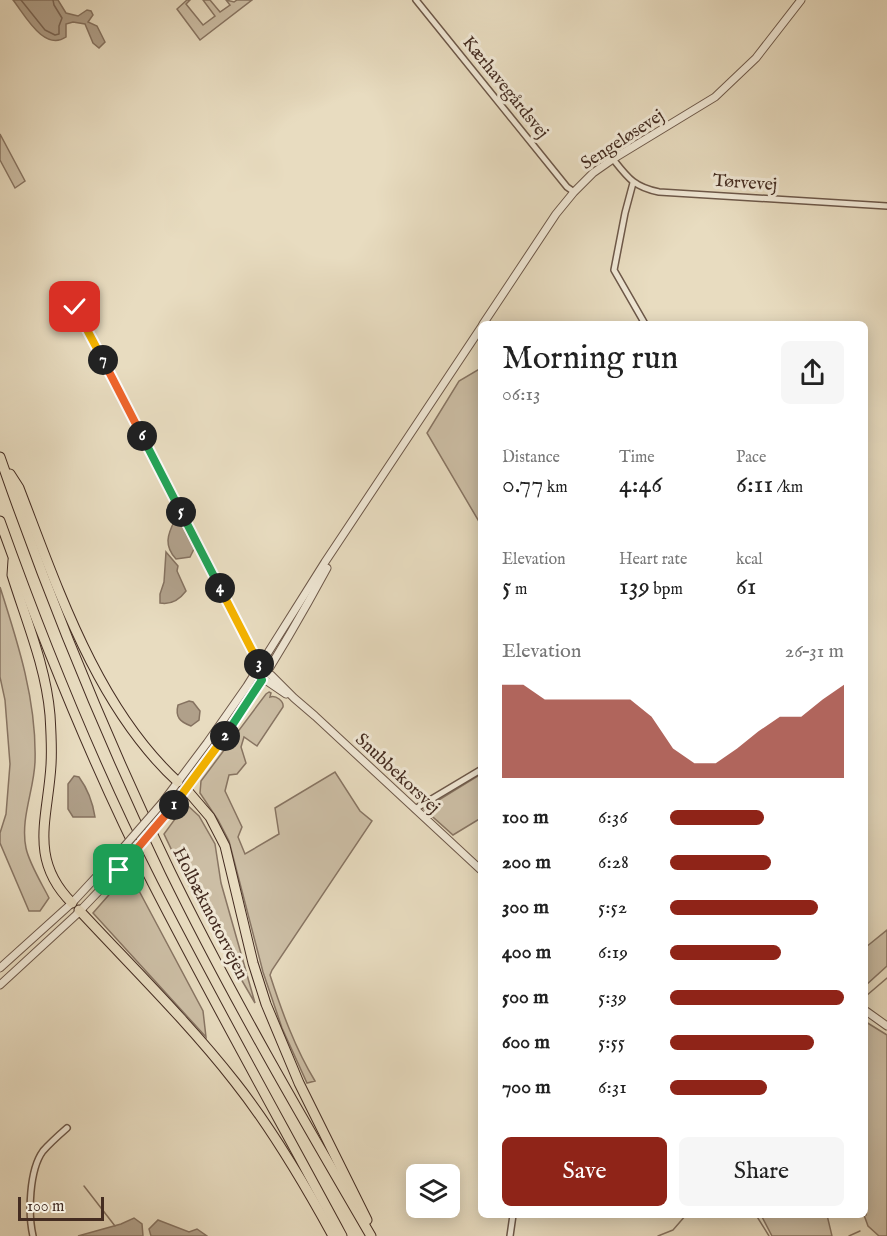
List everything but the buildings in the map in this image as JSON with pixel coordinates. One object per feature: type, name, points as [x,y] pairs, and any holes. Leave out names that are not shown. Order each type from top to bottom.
[{"type":"highway","points":[[0,457],[19,488],[78,633],[107,691],[144,747],[178,782]]},
{"type":"highway","name":"Holbækmotorvejen","points":[[0,457],[68,643],[119,762],[162,853],[246,1017],[372,1236]]},
{"type":"highway","name":"Holbækmotorvejen","points":[[0,521],[49,650],[101,773],[152,883],[342,1236]]},
{"type":"highway","points":[[13,558],[12,575],[41,668],[50,714],[51,765],[43,848],[56,881],[72,903]]},
{"type":"highway","points":[[186,789],[210,817],[225,846],[253,963],[266,1004],[299,1083],[359,1201],[372,1236]]},
{"type":"highway","points":[[80,910],[236,1083],[285,1154],[333,1236]]},
{"type":"street","name":"Kærhavegårdsvej","points":[[416,0],[567,187],[574,192]]},
{"type":"street","name":"Sengeløsevej","points":[[485,321],[556,214],[574,192],[593,173],[613,159],[715,97],[756,58],[801,0]]},
{"type":"street","points":[[613,159],[633,183],[624,213],[614,270],[643,321]]},
{"type":"street","name":"Tørvevej","points":[[633,183],[644,189],[659,192],[887,206]]},
{"type":"street","points":[[75,307],[258,667],[267,672]]},
{"type":"street","name":"Sengeløsevej","points":[[0,968],[72,903],[113,860],[178,782],[258,667],[478,331]]},
{"type":"street","name":"Sengeløsevej","points":[[0,985],[119,870],[186,789],[267,672],[336,549]]},
{"type":"street","name":"Snubbekorsvej","points":[[258,667],[262,680],[294,699]]},
{"type":"street","name":"Snubbekorsvej","points":[[267,672],[478,867]]},
{"type":"street","points":[[415,809],[478,771]]},
{"type":"street","points":[[178,782],[186,789]]},
{"type":"street","points":[[72,903],[80,910]]},
{"type":"street","points":[[868,1012],[887,1026]]},
{"type":"street","points":[[33,1236],[31,1203],[36,1166],[43,1152],[67,1128]]},
{"type":"street","points":[[510,1236],[513,1218]]},
{"type":"shaded area","points":[[190,0],[186,4],[203,25],[215,16],[203,0],[210,0],[220,12],[230,5],[226,0],[234,2],[252,0],[200,40],[177,9]]},
{"type":"shaded area","points":[[0,134],[25,181],[15,188],[0,160]]},
{"type":"shaded area","points":[[478,370],[478,520],[427,433],[459,381]]},
{"type":"shaded area","points":[[0,587],[20,651],[33,717],[35,762],[26,815],[25,837],[30,860],[49,898],[40,911],[29,911],[0,843],[0,833],[6,814],[10,764],[5,700],[0,677]]},
{"type":"shaded area","points":[[255,682],[257,683],[186,785],[181,783],[246,691]]},
{"type":"shaded area","points":[[269,692],[270,697],[281,701],[283,707],[257,746],[244,737],[241,747],[246,763],[237,774],[229,775],[225,791],[242,827],[238,837],[245,854],[279,834],[275,808],[335,772],[360,811],[372,821],[270,975],[301,1056],[315,1081],[307,1083],[282,1028],[263,972],[229,841],[200,793],[201,781]]},
{"type":"shaded area","points":[[478,776],[478,820],[453,835],[424,809]]},
{"type":"shaded area","points":[[186,804],[199,816],[215,844],[221,883],[255,1003],[198,905],[164,834]]},
{"type":"shaded area","points":[[129,872],[203,1011],[206,1037],[93,913]]},
{"type":"shaded area","points":[[887,930],[887,966],[868,983],[868,945]]},
{"type":"shaded area","points":[[868,1023],[887,1035],[887,1236],[879,1236],[868,1226],[865,1218],[868,1218]]},
{"type":"shaded area","points":[[763,1218],[828,1218],[832,1236],[772,1236]]},
{"type":"water","points":[[13,0],[58,0],[66,13],[78,16],[87,10],[91,11],[93,15],[88,22],[97,26],[105,42],[99,48],[93,43],[85,24],[73,22],[66,24],[66,37],[50,40],[36,30]]},
{"type":"water","points":[[175,520],[179,520],[194,549],[190,557],[176,559],[170,550],[168,540]]},
{"type":"water","points":[[166,552],[178,566],[177,571],[186,591],[175,601],[160,603],[164,582]]},
{"type":"water","points":[[193,702],[200,711],[199,720],[191,726],[181,721],[177,713],[178,705]]},
{"type":"water","points":[[74,776],[79,777],[85,786],[95,817],[73,817],[68,809],[68,784]]},
{"type":"water","points":[[134,1218],[142,1224],[143,1236],[78,1236],[121,1224]]},
{"type":"water","points":[[158,1220],[189,1232],[197,1229],[207,1236],[151,1236],[149,1229]]},
{"type":"waterway","points":[[868,994],[887,978]]},
{"type":"waterway","points":[[84,1186],[115,1226]]},
{"type":"waterway","points":[[658,1236],[673,1230],[683,1218]]},
{"type":"waterway","points":[[758,1218],[769,1236]]},
{"type":"waterway","points":[[849,1236],[860,1231]]},
{"type":"route","points":[[75,307],[260,664],[256,670],[262,680],[178,800],[119,870]]}]
